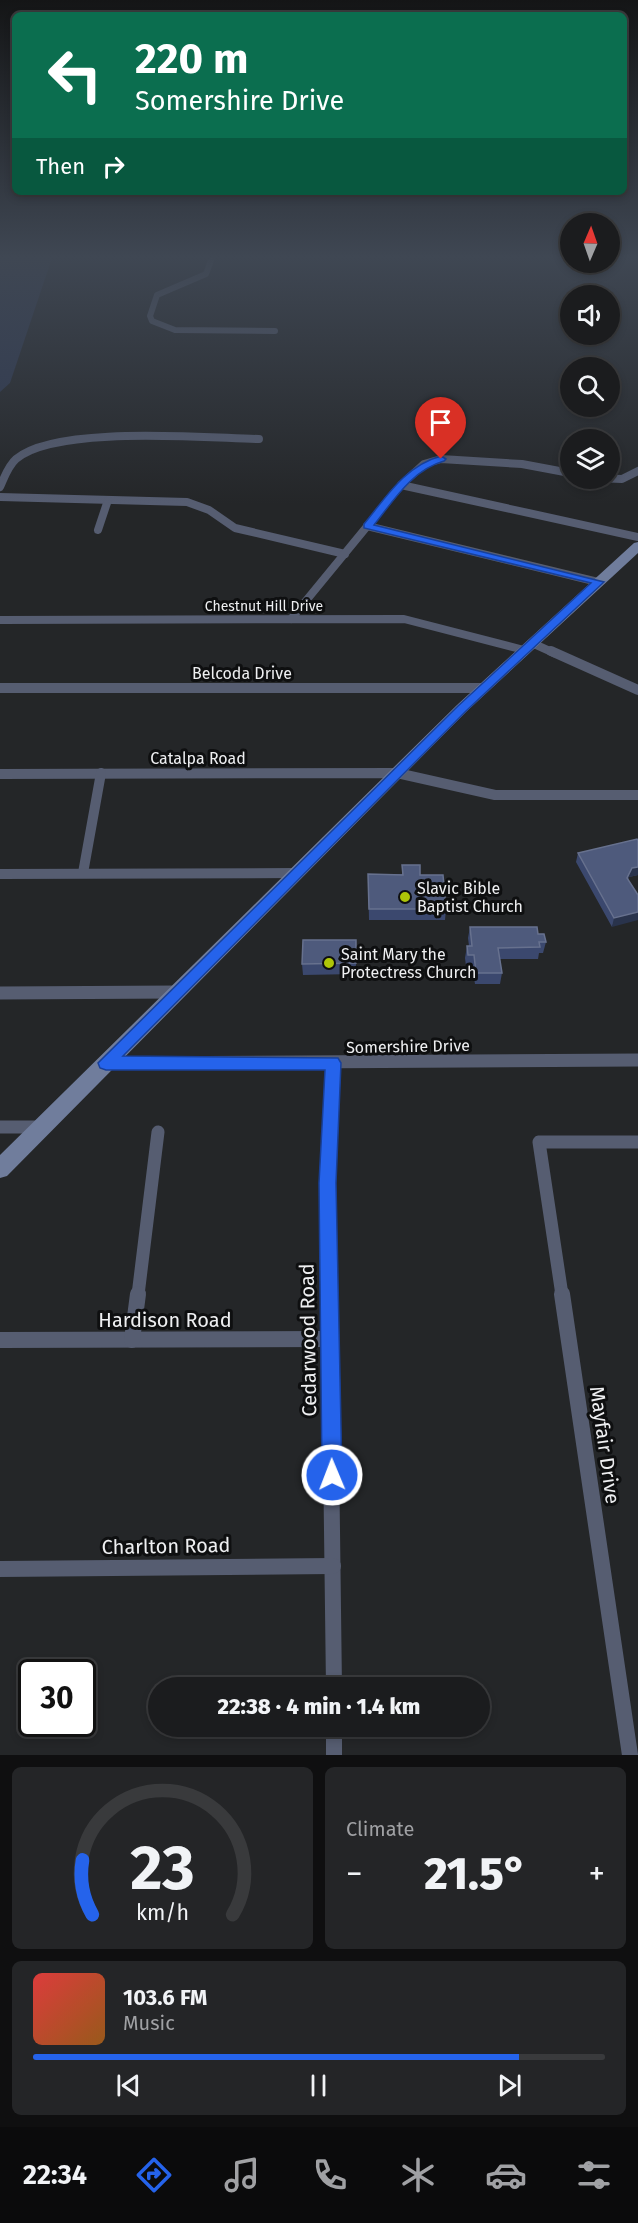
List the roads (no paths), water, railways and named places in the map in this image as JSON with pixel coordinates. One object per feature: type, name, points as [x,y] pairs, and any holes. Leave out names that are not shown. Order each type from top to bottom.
[{"type":"main road","points":[[0,1169],[396,773],[638,546]]},
{"type":"street","points":[[0,486],[12,463],[20,456],[40,448],[111,437],[259,439]]},
{"type":"street","points":[[291,619],[401,485],[424,464],[441,459],[522,464],[560,472]]},
{"type":"street","points":[[620,479],[638,471]]},
{"type":"street","points":[[401,485],[638,537]]},
{"type":"street","points":[[0,497],[194,504],[235,528],[345,554]]},
{"type":"street","points":[[98,530],[108,500]]},
{"type":"street","points":[[367,526],[598,582]]},
{"type":"street","name":"Chestnut Hill Drive","points":[[0,620],[404,619],[528,647],[638,690]]},
{"type":"street","name":"Belcoda Drive","points":[[0,688],[484,688]]},
{"type":"street","points":[[83,873],[101,773]]},
{"type":"street","name":"Catalpa Road","points":[[0,774],[396,773],[495,795],[638,795]]},
{"type":"street","points":[[0,873],[297,873]]},
{"type":"street","points":[[0,993],[177,992]]},
{"type":"street","name":"Somershire Drive","points":[[106,1063],[638,1060]]},
{"type":"street","name":"Cedarwood Road","points":[[333,1063],[328,1183],[334,1677]]},
{"type":"street","points":[[0,1127],[42,1128]]},
{"type":"street","points":[[132,1340],[158,1132]]},
{"type":"street","name":"Mayfair Drive","points":[[630,1755],[539,1142],[638,1142]]},
{"type":"street","name":"Hardison Road","points":[[0,1340],[330,1339]]},
{"type":"street","name":"Charlton Road","points":[[0,1569],[333,1566]]},
{"type":"street","points":[[334,1737],[334,1755]]},
{"type":"place","name":"Slavic Bible Baptist Church","points":[[405,897]]},
{"type":"place","name":"Saint Mary the Protectress Church","points":[[329,963]]}]
